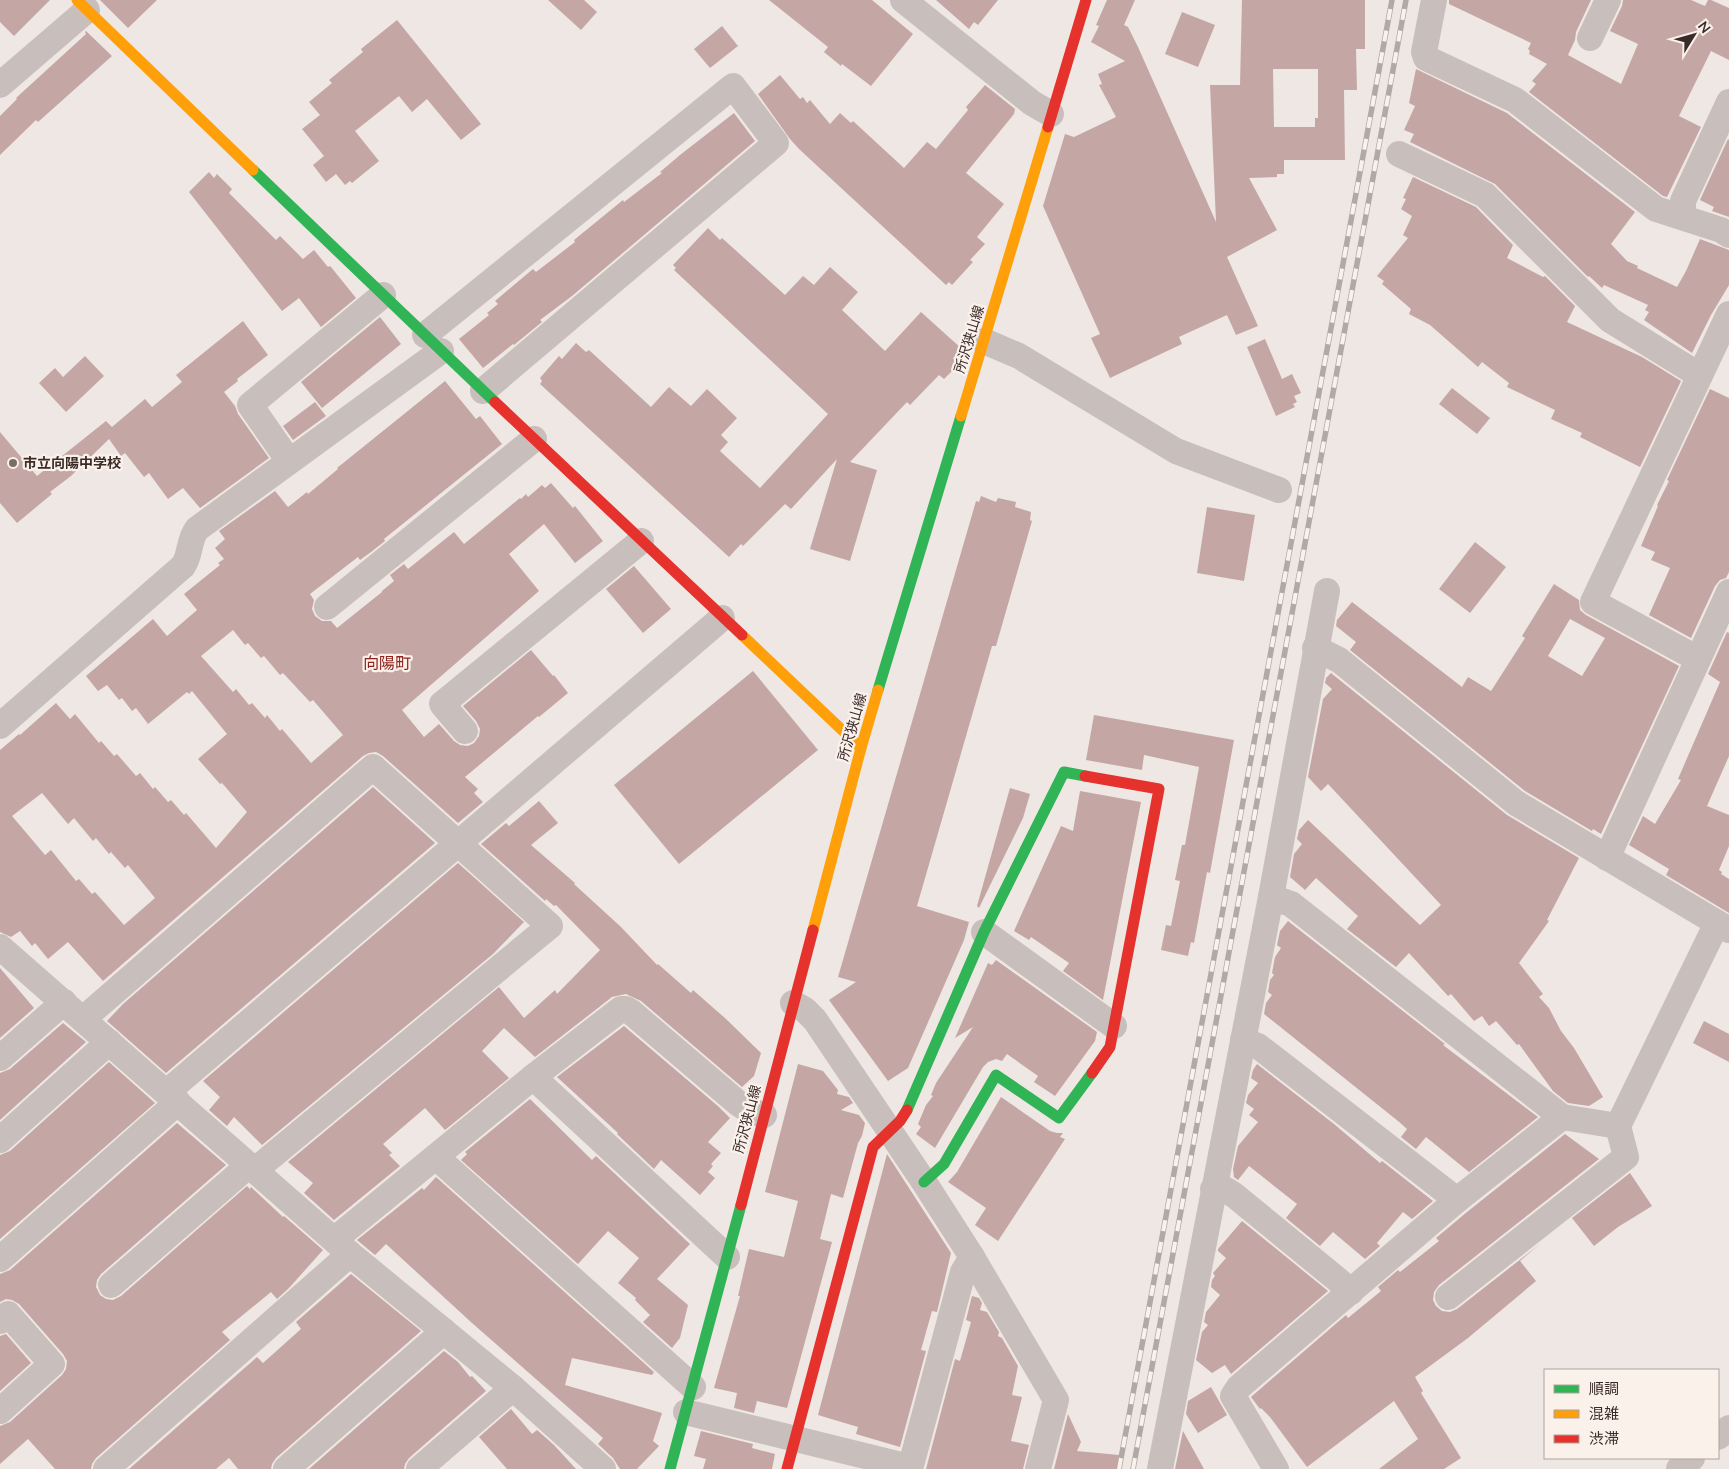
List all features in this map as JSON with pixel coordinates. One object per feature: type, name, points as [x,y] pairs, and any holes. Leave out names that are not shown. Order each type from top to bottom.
[{"type":"street","points":[[903,0],[1032,103],[1050,114]]},
{"type":"street","name":"所沢狭山線","points":[[670,1469],[728,1257],[861,748],[984,341],[1050,114],[1086,0]]},
{"type":"street","points":[[1434,0],[1424,52],[1426,58],[1515,100],[1648,203],[1664,212],[1722,230],[1729,234]]},
{"type":"street","points":[[1590,38],[1608,0]]},
{"type":"street","points":[[0,85],[82,5],[534,440],[861,748]]},
{"type":"street","points":[[0,726],[187,561],[190,542],[197,529],[290,461],[433,343],[733,86],[776,143],[483,391]]},
{"type":"street","points":[[1683,217],[1684,201],[1729,102]]},
{"type":"street","points":[[1399,154],[1485,195],[1610,320],[1699,375]]},
{"type":"street","points":[[290,461],[250,405],[383,295]]},
{"type":"street","points":[[1698,659],[1593,602],[1729,314]]},
{"type":"street","points":[[984,341],[1019,356],[1176,451],[1279,490]]},
{"type":"street","points":[[327,607],[534,440]]},
{"type":"street","points":[[465,731],[442,704],[641,541]]},
{"type":"street","points":[[1160,1469],[1271,897],[1315,648],[1327,591]]},
{"type":"street","points":[[1607,858],[1729,592]]},
{"type":"street","points":[[0,1258],[172,1097],[459,843],[722,618]]},
{"type":"street","points":[[1315,648],[1339,660],[1516,803],[1723,927],[1618,1126],[1626,1157],[1448,1297]]},
{"type":"street","points":[[0,1058],[73,1010],[373,767],[550,926],[252,1167],[111,1286]]},
{"type":"street","points":[[787,1469],[873,1147],[904,1117],[984,932],[1064,772],[1158,789],[1110,1047],[1059,1118],[996,1075],[944,1164],[924,1182]]},
{"type":"street","points":[[1271,897],[1290,904],[1562,1117],[1618,1126]]},
{"type":"street","points":[[984,932],[1114,1026]]},
{"type":"street","points":[[0,947],[342,1246],[513,1388],[590,1465]]},
{"type":"street","points":[[793,1003],[805,1010],[815,1020],[924,1182],[972,1257],[1056,1400],[1038,1469]]},
{"type":"street","points":[[106,1469],[436,1157],[533,1077],[617,1012],[626,1009],[739,1104],[748,1110],[764,1115]]},
{"type":"street","points":[[1243,1040],[1258,1046],[1457,1200]]},
{"type":"street","points":[[0,1140],[109,1042]]},
{"type":"street","points":[[533,1077],[728,1257]]},
{"type":"street","points":[[1276,1469],[1233,1396],[1239,1387],[1457,1200],[1562,1117]]},
{"type":"street","points":[[436,1157],[693,1387]]},
{"type":"street","points":[[1213,1189],[1226,1190],[1234,1195],[1351,1292]]},
{"type":"street","points":[[686,1412],[910,1468],[963,1272],[972,1257]]},
{"type":"street","points":[[0,1321],[8,1314],[52,1364],[0,1411]]},
{"type":"street","points":[[286,1469],[444,1331]]},
{"type":"street","points":[[419,1469],[513,1388]]},
{"type":"street","points":[[1719,1436],[1729,1428]]},
{"type":"street","points":[[1679,1469],[1691,1459]]},
{"type":"building","points":[[0,0],[50,0],[14,36],[0,22]]},
{"type":"building","points":[[100,0],[157,0],[128,28]]},
{"type":"building","points":[[548,0],[584,0],[597,12],[581,30]]},
{"type":"building","points":[[769,0],[872,0],[913,34],[871,86],[824,52],[828,47]]},
{"type":"building","points":[[936,0],[998,0],[978,25],[974,22],[969,29]]},
{"type":"building","points":[[1107,0],[1135,0],[1124,25],[1128,27],[1138,47],[1216,222],[1210,85],[1240,85],[1242,0],[1365,0],[1365,49],[1356,49],[1357,90],[1344,90],[1345,160],[1284,160],[1284,174],[1277,174],[1277,177],[1249,178],[1277,230],[1227,257],[1258,326],[1236,335],[1227,315],[1179,337],[1182,344],[1110,378],[1091,338],[1100,334],[1043,206],[1065,134],[1074,137],[1116,117],[1099,85],[1102,84],[1098,74],[1125,61],[1091,42],[1099,26],[1096,25]],"holes":[[[1273,69],[1318,69],[1318,118],[1315,118],[1315,127],[1274,127]]]},
{"type":"building","points":[[1449,0],[1591,0],[1568,55],[1621,84],[1638,44],[1610,31],[1623,0],[1691,0],[1705,6],[1708,0],[1711,0],[1729,8],[1729,60],[1711,51],[1679,116],[1701,127],[1667,197],[1663,196],[1529,92],[1536,84],[1532,81],[1547,64],[1529,54],[1530,51],[1528,49],[1531,43],[1449,4]]},
{"type":"building","points":[[1182,12],[1215,25],[1198,67],[1165,54]]},
{"type":"building","points":[[397,20],[481,124],[461,140],[427,99],[412,112],[399,96],[355,131],[379,161],[352,183],[350,181],[345,185],[336,174],[326,182],[313,165],[324,156],[302,129],[320,115],[309,102],[332,83],[329,80],[363,52],[361,49]]},
{"type":"building","points":[[722,26],[738,46],[710,68],[694,49]]},
{"type":"building","points":[[86,31],[112,56],[38,122],[36,120],[0,155],[0,116],[16,98],[86,34]]},
{"type":"building","points":[[1416,69],[1507,113],[1635,212],[1611,244],[1627,261],[1638,266],[1637,268],[1677,287],[1700,239],[1729,250],[1729,285],[1692,353],[1644,320],[1649,312],[1645,310],[1648,305],[1604,285],[1602,288],[1588,277],[1495,184],[1410,142],[1414,134],[1404,130],[1415,106],[1409,103]]},
{"type":"building","points":[[780,75],[800,99],[803,97],[807,103],[810,100],[830,124],[840,113],[851,123],[853,121],[904,168],[927,142],[936,149],[968,110],[966,107],[985,85],[1015,109],[1014,114],[966,173],[1004,204],[977,237],[985,244],[970,260],[973,262],[952,285],[949,282],[946,285],[790,139],[758,94]]},
{"type":"building","points":[[734,113],[755,141],[572,296],[540,320],[542,322],[483,368],[459,339],[489,315],[487,313],[498,304],[495,301],[533,269],[536,272],[575,242],[574,240],[623,200],[624,202],[662,173],[660,172],[680,155]]},
{"type":"building","points":[[1728,139],[1729,217],[1712,211],[1714,207],[1700,200]]},
{"type":"building","points":[[209,172],[214,178],[217,174],[232,189],[229,193],[276,240],[280,236],[303,259],[314,250],[328,267],[331,267],[356,298],[321,327],[299,298],[282,311],[189,192]]},
{"type":"building","points":[[1413,177],[1476,207],[1513,245],[1507,258],[1543,277],[1545,276],[1575,306],[1567,322],[1642,357],[1681,381],[1640,467],[1580,437],[1582,433],[1551,419],[1555,410],[1507,387],[1509,383],[1482,362],[1478,367],[1430,325],[1409,314],[1411,309],[1382,284],[1384,281],[1377,276],[1408,238],[1403,235],[1412,216],[1401,209],[1406,199],[1403,198]]},
{"type":"building","points":[[708,228],[720,240],[722,238],[785,295],[803,276],[814,285],[830,267],[858,292],[842,310],[885,351],[921,312],[962,349],[953,358],[959,364],[944,379],[939,375],[910,405],[907,402],[850,462],[877,470],[850,561],[810,549],[837,459],[791,509],[785,504],[743,546],[741,544],[729,557],[540,384],[542,381],[540,378],[559,356],[562,359],[576,343],[586,352],[589,350],[651,407],[669,387],[691,406],[707,389],[737,418],[721,435],[728,442],[720,451],[760,488],[828,414],[674,270],[676,268],[673,265]]},
{"type":"building","points":[[380,317],[401,344],[322,408],[301,382]]},
{"type":"building","points":[[243,321],[268,355],[237,379],[238,381],[224,392],[269,458],[200,508],[183,488],[168,499],[149,473],[144,477],[125,453],[121,456],[109,439],[71,476],[50,492],[52,494],[17,523],[0,503],[0,432],[37,476],[106,421],[112,427],[145,399],[152,407],[182,382],[176,375]]},
{"type":"building","points":[[1265,339],[1282,379],[1292,374],[1301,393],[1294,396],[1297,402],[1293,404],[1295,407],[1276,416],[1247,347]]},
{"type":"building","points":[[85,356],[104,376],[66,412],[39,383],[55,368],[63,377]]},
{"type":"building","points":[[445,381],[476,419],[480,416],[502,444],[384,539],[385,541],[371,552],[360,560],[358,557],[310,594],[314,600],[312,609],[315,616],[322,621],[331,621],[337,628],[394,581],[390,575],[404,564],[408,569],[454,532],[464,544],[520,498],[526,494],[528,497],[542,485],[545,488],[551,483],[573,508],[575,506],[603,541],[575,563],[544,524],[509,554],[539,591],[402,710],[424,737],[439,724],[454,741],[460,745],[468,746],[474,743],[479,736],[480,729],[476,721],[463,706],[531,650],[568,693],[465,777],[478,789],[474,793],[483,802],[458,823],[383,756],[376,752],[363,756],[103,981],[68,942],[48,959],[35,943],[32,946],[20,931],[11,937],[0,932],[0,750],[56,703],[70,719],[75,714],[99,743],[101,741],[114,756],[117,754],[136,776],[140,773],[153,789],[155,787],[168,802],[171,800],[184,815],[186,813],[216,848],[247,812],[198,759],[227,734],[192,691],[189,694],[187,692],[148,724],[136,708],[132,711],[122,698],[119,700],[107,685],[98,691],[86,676],[153,619],[167,636],[197,610],[184,594],[220,565],[218,563],[224,559],[215,548],[225,539],[219,531],[275,491],[288,507],[307,492],[308,494],[337,468]],"holes":[[[233,630],[245,645],[248,643],[261,658],[264,656],[280,675],[283,673],[310,702],[313,700],[343,735],[311,763],[282,729],[280,731],[267,715],[265,718],[252,703],[249,705],[236,689],[233,692],[201,656]],[[42,793],[68,824],[74,818],[93,841],[96,838],[109,854],[111,852],[125,868],[128,865],[155,898],[124,925],[95,892],[92,894],[79,879],[76,881],[51,850],[45,855],[12,816]]]},
{"type":"building","points":[[1452,388],[1490,418],[1477,434],[1439,404]]},
{"type":"building","points":[[1710,389],[1729,398],[1729,572],[1726,578],[1720,580],[1715,586],[1691,638],[1649,615],[1670,568],[1651,560],[1655,552],[1641,546],[1657,505],[1669,481],[1667,480]]},
{"type":"building","points":[[315,402],[326,416],[293,440],[283,426]]},
{"type":"building","points":[[981,496],[996,502],[998,498],[1016,502],[1015,507],[1031,512],[1030,520],[1032,521],[996,646],[992,646],[917,906],[969,922],[964,940],[908,1068],[888,1081],[829,1000],[856,982],[838,977],[976,501],[979,502]]},
{"type":"building","points":[[1207,507],[1255,515],[1244,581],[1197,573]]},
{"type":"building","points":[[1475,542],[1506,567],[1470,613],[1439,589]]},
{"type":"building","points":[[634,566],[671,609],[643,633],[606,589]]},
{"type":"building","points":[[1554,584],[1579,600],[1580,610],[1586,615],[1679,666],[1601,834],[1593,829],[1592,831],[1525,791],[1350,650],[1356,642],[1336,626],[1337,620],[1352,602],[1462,687],[1468,677],[1491,691],[1525,638],[1522,636]],"holes":[[[1570,619],[1605,638],[1582,676],[1548,656]]]},
{"type":"building","points":[[1727,632],[1729,633],[1729,756],[1707,806],[1729,815],[1729,846],[1719,870],[1722,872],[1721,874],[1729,879],[1729,913],[1666,875],[1669,869],[1629,845],[1643,816],[1655,824],[1681,780],[1678,779],[1720,682],[1708,674]]},
{"type":"building","points":[[753,671],[818,750],[679,864],[614,785]]},
{"type":"building","points":[[1331,673],[1507,815],[1579,858],[1547,920],[1549,921],[1519,963],[1543,994],[1539,997],[1549,1008],[1561,1031],[1574,1048],[1603,1097],[1589,1106],[1568,1103],[1553,1091],[1519,1044],[1517,1045],[1496,1021],[1489,1026],[1482,1016],[1474,1021],[1451,994],[1448,996],[1409,953],[1396,967],[1347,929],[1358,916],[1316,878],[1305,890],[1290,877],[1294,854],[1302,844],[1297,839],[1299,830],[1308,820],[1420,925],[1441,905],[1328,784],[1321,791],[1308,777],[1323,699],[1332,689],[1325,683],[1326,678]]},
{"type":"building","points":[[1094,715],[1234,740],[1210,873],[1207,872],[1194,943],[1191,942],[1188,956],[1161,950],[1166,925],[1171,926],[1180,881],[1175,880],[1182,845],[1185,845],[1199,767],[1144,755],[1142,770],[1086,760]]},
{"type":"building","points":[[373,787],[435,843],[166,1073],[107,1021],[123,1004]]},
{"type":"building","points":[[1010,788],[1030,794],[1023,818],[979,908],[977,906]]},
{"type":"building","points":[[1080,791],[1141,802],[1103,1000],[1063,971],[1069,963],[1031,937],[1029,940],[1014,931],[1061,826],[1073,831]]},
{"type":"building","points":[[539,801],[558,823],[531,845],[575,883],[657,965],[691,993],[693,990],[761,1053],[754,1076],[742,1087],[641,1001],[626,994],[612,997],[535,1057],[504,1028],[482,1051],[509,1078],[445,1130],[425,1108],[383,1144],[392,1153],[389,1155],[400,1166],[334,1220],[304,1193],[313,1183],[288,1162],[499,987],[524,1018],[555,990],[557,994],[600,950],[556,905],[554,906],[546,899],[545,901],[481,844],[506,823],[509,826]]},
{"type":"building","points":[[458,863],[524,922],[493,954],[262,1145],[234,1117],[227,1126],[209,1110],[220,1097],[203,1081]]},
{"type":"building","points":[[1288,921],[1445,1044],[1443,1045],[1538,1117],[1469,1172],[1426,1137],[1416,1149],[1401,1137],[1407,1129],[1398,1121],[1264,1014],[1266,1003],[1272,995],[1268,992],[1270,980],[1274,975],[1272,973],[1275,957],[1281,948],[1277,945],[1280,931]]},
{"type":"building","points":[[996,960],[1097,1032],[1095,1041],[1055,1096],[1034,1082],[1038,1076],[1007,1054],[1002,1061],[996,1059],[988,1062],[983,1067],[935,1148],[916,1134],[921,1127],[918,1124],[926,1105],[933,1096],[931,1095],[936,1083],[973,1027],[955,1038],[988,963],[992,965]]},
{"type":"building","points":[[0,968],[34,1008],[0,1038]]},
{"type":"building","points":[[1704,1021],[1729,1034],[1729,1062],[1693,1043]]},
{"type":"building","points":[[63,1023],[86,1042],[0,1120],[0,1073],[10,1069]]},
{"type":"building","points":[[624,1026],[730,1118],[708,1142],[721,1153],[711,1164],[713,1166],[708,1172],[715,1178],[700,1195],[661,1160],[654,1169],[557,1077]]},
{"type":"building","points":[[109,1062],[155,1103],[0,1239],[0,1155],[10,1151]]},
{"type":"building","points":[[798,1064],[823,1071],[838,1090],[837,1094],[849,1097],[853,1103],[841,1110],[859,1115],[865,1123],[843,1198],[831,1194],[820,1239],[832,1242],[787,1408],[757,1401],[754,1413],[734,1408],[737,1393],[714,1388],[740,1296],[738,1296],[749,1249],[784,1257],[798,1201],[765,1192]]},
{"type":"building","points":[[1257,1064],[1334,1124],[1380,1163],[1382,1161],[1433,1201],[1412,1219],[1403,1212],[1377,1243],[1380,1246],[1365,1259],[1333,1232],[1320,1246],[1286,1218],[1297,1204],[1249,1166],[1238,1180],[1234,1177],[1233,1169],[1238,1146],[1258,1122],[1249,1115],[1254,1109],[1246,1103],[1248,1095],[1258,1083],[1251,1078]]},
{"type":"building","points":[[1001,1097],[1050,1131],[1063,1133],[1060,1137],[1065,1139],[998,1241],[975,1225],[986,1208],[948,1182],[957,1172]]},
{"type":"building","points":[[530,1099],[592,1160],[596,1156],[690,1244],[657,1279],[688,1305],[680,1338],[672,1348],[643,1322],[650,1315],[635,1300],[636,1298],[618,1283],[639,1258],[608,1231],[578,1264],[461,1160],[467,1154],[465,1152]]},
{"type":"building","points":[[177,1123],[226,1165],[101,1274],[97,1280],[96,1287],[100,1295],[106,1299],[113,1300],[121,1296],[247,1186],[250,1189],[251,1187],[283,1217],[323,1250],[277,1299],[271,1292],[222,1332],[230,1340],[96,1458],[91,1469],[55,1469],[28,1439],[0,1464],[0,1426],[10,1422],[62,1375],[66,1369],[67,1361],[19,1304],[6,1299],[0,1302],[0,1274],[10,1270]]},
{"type":"building","points":[[1565,1134],[1599,1159],[1439,1285],[1434,1292],[1433,1300],[1442,1311],[1450,1312],[1457,1309],[1540,1244],[1520,1261],[1536,1281],[1468,1338],[1415,1377],[1423,1391],[1421,1393],[1461,1458],[1444,1469],[1379,1469],[1418,1439],[1394,1401],[1307,1467],[1270,1417],[1260,1409],[1251,1397],[1346,1315],[1348,1318],[1381,1291],[1378,1287],[1398,1270],[1400,1272],[1439,1241],[1436,1238],[1467,1212]]},
{"type":"building","points":[[887,1154],[951,1253],[937,1312],[932,1311],[921,1350],[926,1351],[900,1447],[856,1434],[858,1427],[818,1415]]},
{"type":"building","points":[[1630,1173],[1652,1206],[1618,1227],[1594,1246],[1572,1218]]},
{"type":"building","points":[[436,1177],[654,1372],[652,1375],[572,1358],[565,1385],[662,1413],[653,1441],[659,1446],[637,1469],[620,1469],[613,1458],[598,1444],[603,1438],[472,1323],[386,1244],[375,1255],[357,1240],[422,1188],[424,1190]]},
{"type":"building","points":[[1242,1221],[1328,1291],[1231,1374],[1225,1365],[1212,1373],[1196,1360],[1202,1332],[1208,1325],[1204,1322],[1206,1312],[1220,1295],[1211,1287],[1215,1276],[1213,1273],[1226,1258],[1218,1249]]},
{"type":"building","points":[[351,1274],[421,1331],[276,1458],[271,1469],[238,1469],[229,1458],[216,1469],[129,1469],[257,1357],[263,1363],[301,1329],[296,1322]]},
{"type":"building","points":[[972,1296],[979,1298],[982,1303],[980,1310],[987,1312],[999,1332],[998,1336],[1002,1338],[1018,1366],[1012,1395],[1022,1397],[1011,1441],[1029,1445],[1023,1469],[926,1469],[955,1359],[960,1361],[971,1322],[966,1320]]},
{"type":"building","points":[[6,1334],[31,1363],[0,1391],[0,1336]]},
{"type":"building","points":[[444,1351],[458,1362],[470,1377],[472,1376],[486,1391],[409,1458],[404,1469],[309,1469]]},
{"type":"building","points":[[1211,1387],[1227,1415],[1198,1433],[1186,1414],[1188,1401]]},
{"type":"building","points":[[511,1409],[532,1434],[537,1430],[576,1469],[507,1469],[479,1437]]},
{"type":"building","points":[[1068,1414],[1081,1442],[1077,1451],[1119,1455],[1118,1469],[1054,1469]]},
{"type":"building","points":[[701,1431],[753,1444],[752,1448],[775,1454],[772,1469],[703,1469],[706,1459],[694,1456]]},
{"type":"building","points":[[1183,1431],[1204,1469],[1175,1469]]},
{"type":"railway","points":[[1119,1469],[1392,0]]},
{"type":"railway","points":[[1133,1469],[1406,0]]},
{"type":"traffic: fast","points":[[253,170],[495,402]]},
{"type":"traffic: fast","points":[[878,690],[961,416]]},
{"type":"traffic: fast","points":[[907,1110],[984,932],[1064,772],[1085,776]]},
{"type":"traffic: fast","points":[[924,1182],[944,1164],[996,1075],[1059,1118],[1092,1073]]},
{"type":"traffic: fast","points":[[670,1469],[741,1205]]},
{"type":"traffic: slow","points":[[77,0],[253,170]]},
{"type":"traffic: slow","points":[[961,416],[1048,127]]},
{"type":"traffic: slow","points":[[742,635],[861,748]]},
{"type":"traffic: slow","points":[[813,930],[878,690]]},
{"type":"traffic: jam","points":[[1048,127],[1086,0]]},
{"type":"traffic: jam","points":[[495,402],[742,635]]},
{"type":"traffic: jam","points":[[1085,776],[1159,789],[1110,1047],[1092,1073]]},
{"type":"traffic: jam","points":[[741,1205],[813,930]]},
{"type":"traffic: jam","points":[[787,1469],[873,1147],[900,1121],[907,1110]]},
{"type":"place","name":"市立向陽中学校","points":[[13,463]]},
{"type":"district","name":"向陽町","points":[[387,663]]}]
